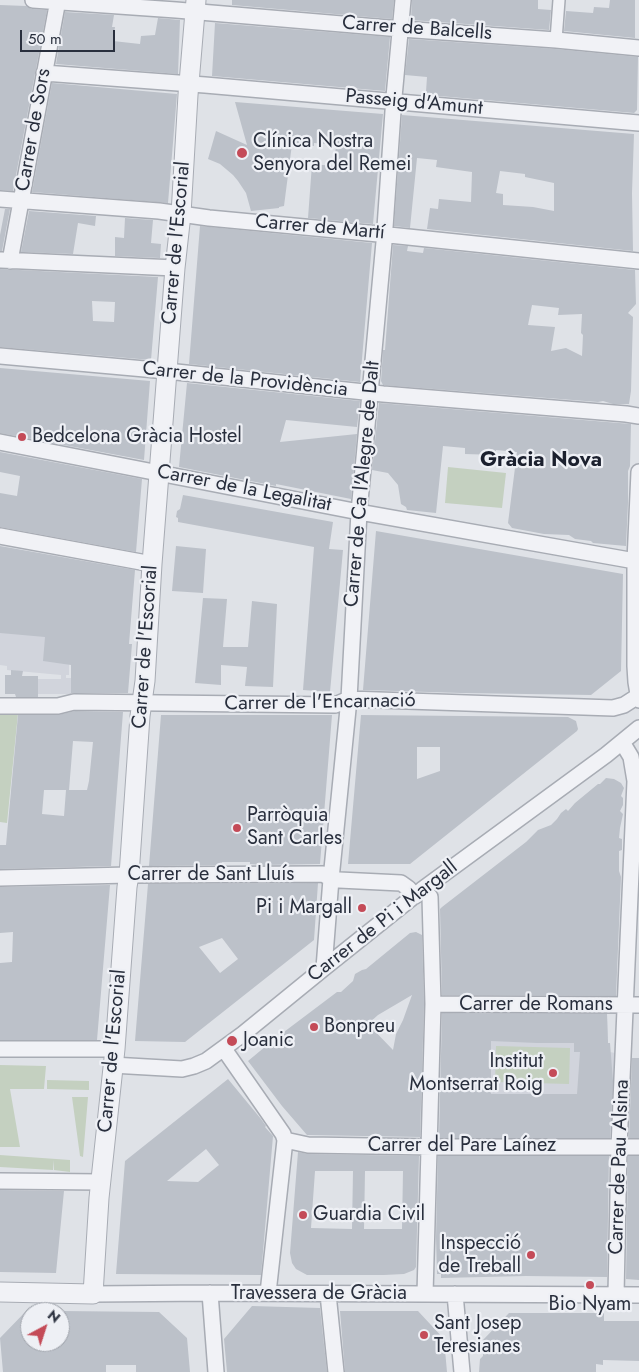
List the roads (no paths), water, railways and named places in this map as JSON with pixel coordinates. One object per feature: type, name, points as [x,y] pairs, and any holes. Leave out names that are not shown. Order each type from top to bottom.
[{"type":"street","name":"Carrer de Balcells","points":[[33,0],[195,6],[401,29],[639,48]]},
{"type":"street","name":"Carrer de Ca l'Alegre de Dalt","points":[[324,968],[335,880],[349,699],[359,512],[403,0]]},
{"type":"street","points":[[556,40],[560,0]]},
{"type":"street","name":"Carrer de Sors","points":[[5,260],[21,201],[58,1]]},
{"type":"street","name":"Carrer de l'Escorial","points":[[92,1294],[127,887],[130,874],[141,704],[145,681],[152,564],[175,268],[181,214],[195,6]]},
{"type":"street","name":"Passeig d'Amunt","points":[[44,74],[189,84],[639,124]]},
{"type":"street","name":"Carrer de Martí","points":[[0,199],[181,214],[639,261]]},
{"type":"street","points":[[5,260],[175,268]]},
{"type":"street","name":"Carrer de la Providència","points":[[0,356],[639,416]]},
{"type":"street","name":"Carrer de la Legalitat","points":[[0,442],[359,512],[635,561]]},
{"type":"street","points":[[638,698],[635,561],[639,472]]},
{"type":"street","points":[[0,536],[152,564]]},
{"type":"street","name":"Carrer de l'Encarnació","points":[[0,706],[58,706],[74,702],[334,705],[349,699],[613,708],[638,698]]},
{"type":"street","name":"Carrer de Pi i Margall","points":[[0,1049],[113,1058],[182,1069],[206,1062],[419,892],[639,728]]},
{"type":"street","name":"Carrer de Pau Alsina","points":[[616,1295],[619,1147],[632,1005],[635,863],[634,781],[631,757],[622,742]]},
{"type":"street","name":"Carrer de Sant Lluís","points":[[0,878],[130,874],[323,874],[335,880],[401,883],[419,892]]},
{"type":"street","points":[[419,892],[430,897],[434,1004],[428,1146],[425,1294]]},
{"type":"street","name":"Carrer de Romans","points":[[434,1004],[632,1005]]},
{"type":"street","points":[[224,1049],[283,1134],[285,1140],[268,1293]]},
{"type":"street","name":"Carrer del Pare Laínez","points":[[285,1140],[308,1144],[639,1147]]},
{"type":"street","points":[[0,1181],[101,1182]]},
{"type":"street","name":"Travessera de Gràcia","points":[[0,1292],[92,1294],[210,1292],[639,1295]]},
{"type":"street","points":[[210,1292],[216,1372]]},
{"type":"street","points":[[328,1294],[336,1372]]},
{"type":"street","points":[[455,1294],[462,1372]]},
{"type":"place","name":"Clínica Nostra Senyora del Remei","points":[[242,153]]},
{"type":"place","name":"Bedcelona Gràcia Hostel","points":[[22,437]]},
{"type":"place","name":"Parròquia Sant Carles","points":[[237,828]]},
{"type":"place","name":"Pi i Margall","points":[[362,908]]},
{"type":"place","name":"Bonpreu","points":[[314,1027]]},
{"type":"place","name":"Joanic","points":[[232,1041]]},
{"type":"place","name":"Institut Montserrat Roig","points":[[553,1073]]},
{"type":"place","name":"Guardia Civil","points":[[303,1215]]},
{"type":"place","name":"Inspecció de Treball","points":[[531,1255]]},
{"type":"place","name":"Bio Nyam","points":[[590,1285]]},
{"type":"place","name":"Sant Josep Teresianes","points":[[424,1335]]},
{"type":"district","name":"Gràcia Nova","points":[[541,461]]}]
